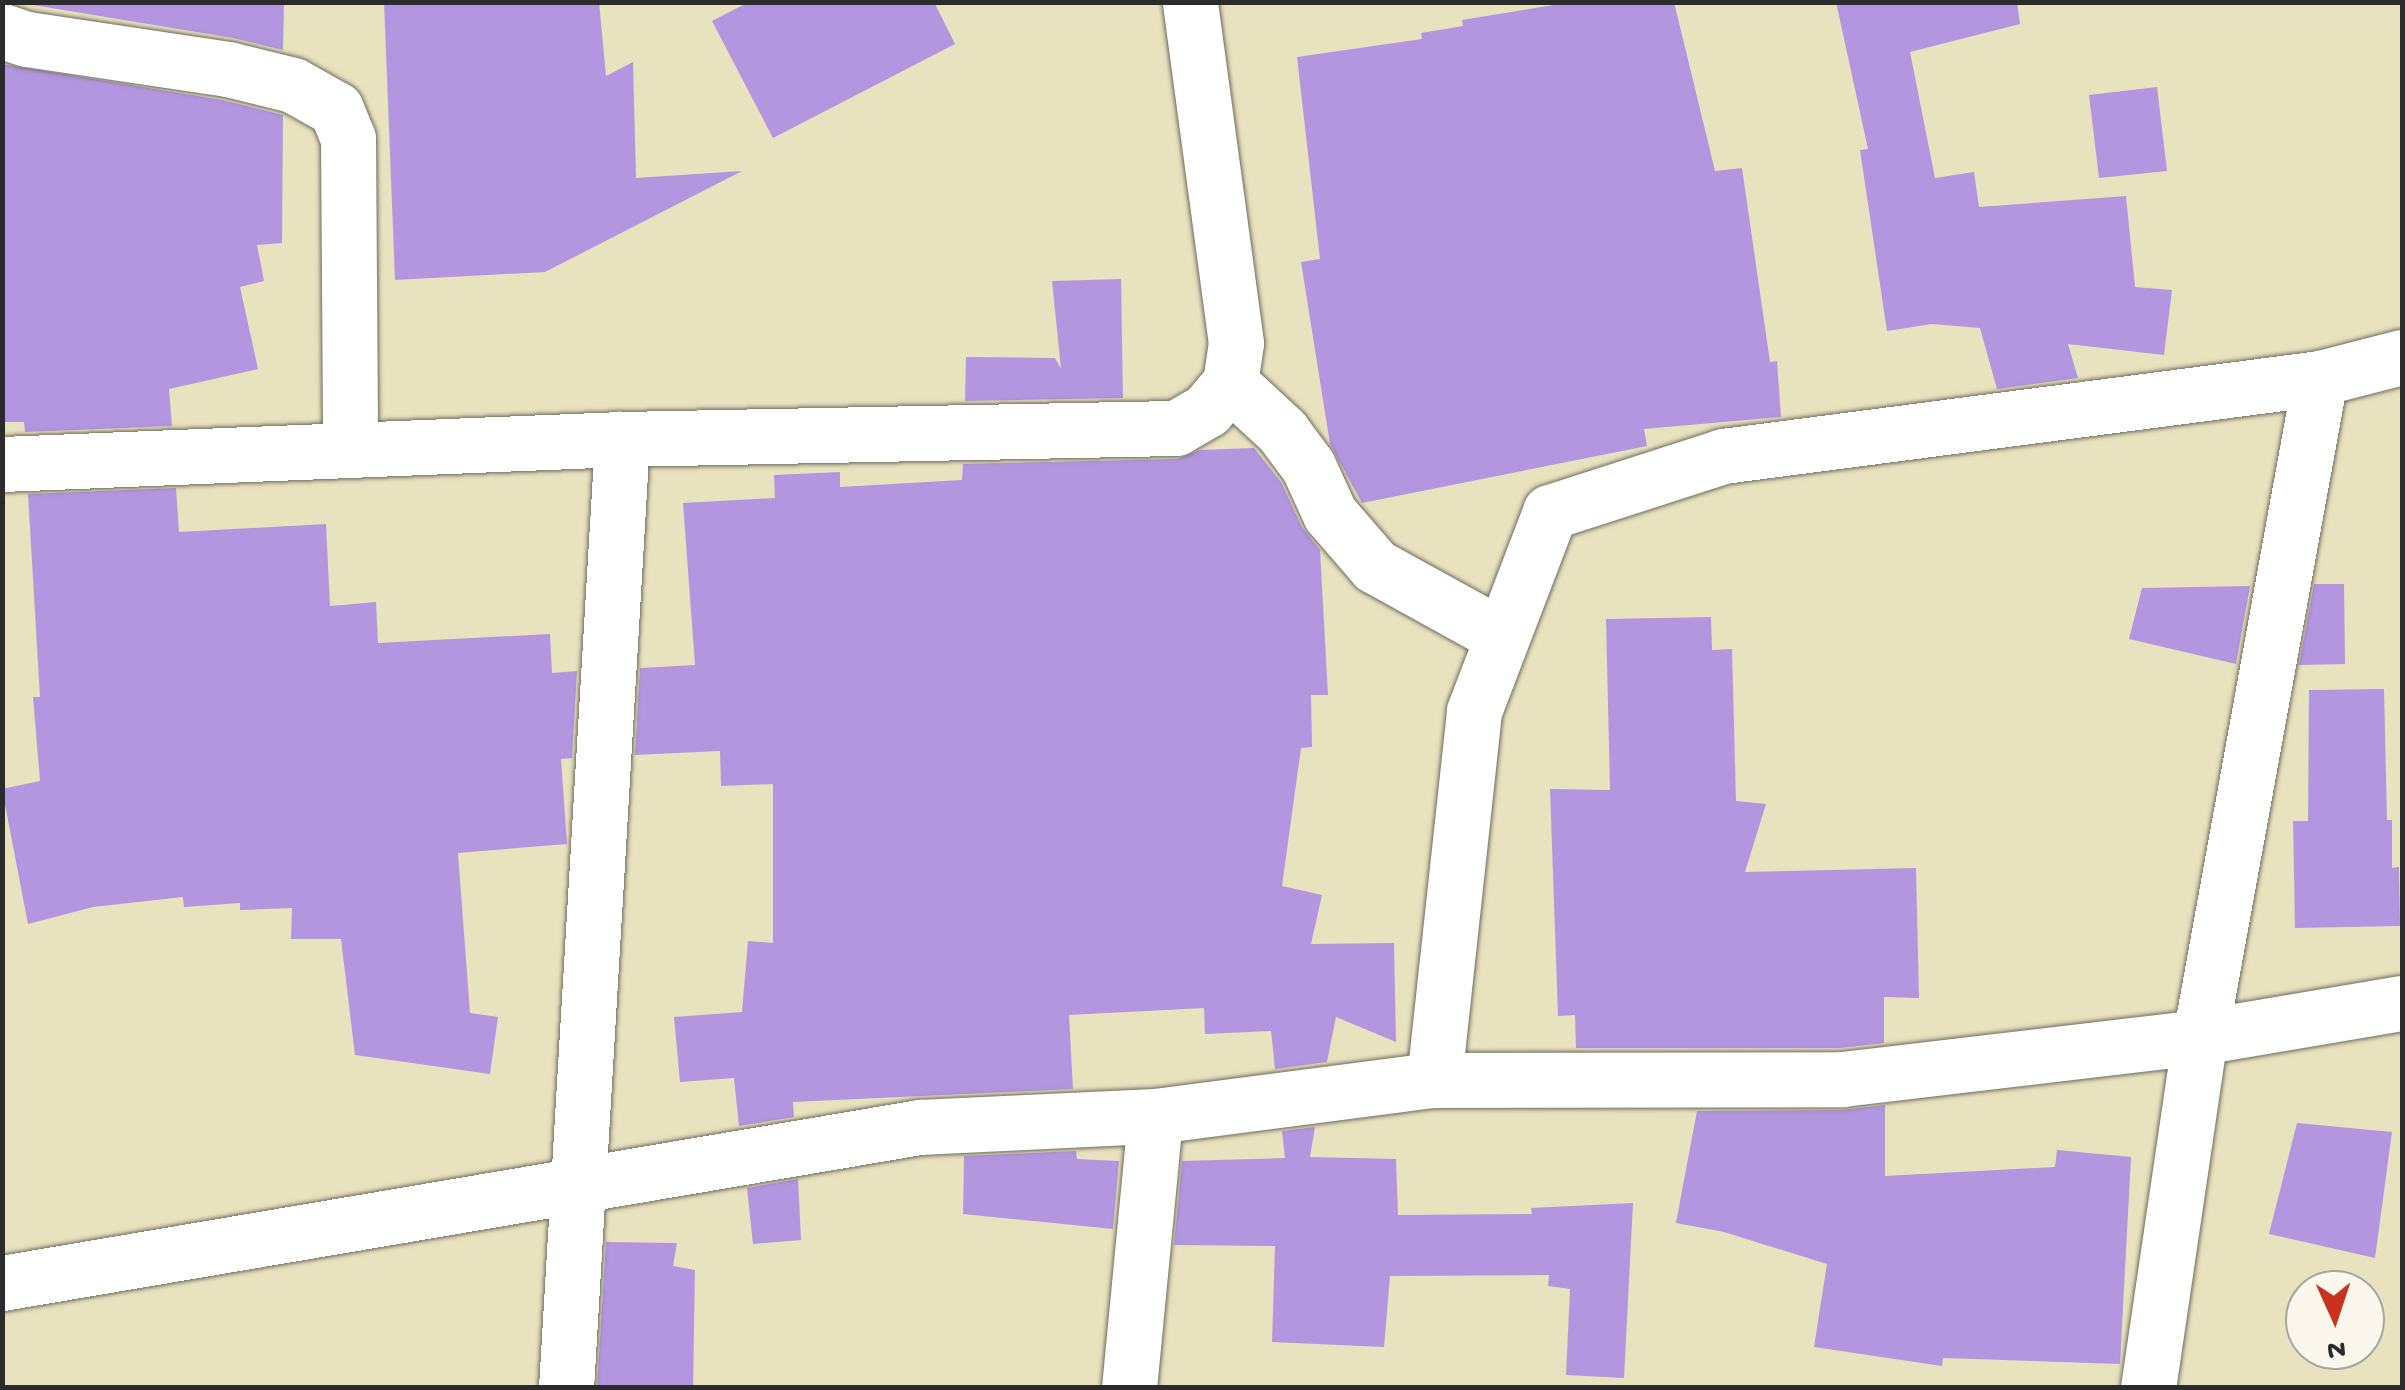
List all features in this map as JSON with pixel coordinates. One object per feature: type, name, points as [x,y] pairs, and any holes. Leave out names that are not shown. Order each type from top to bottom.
[{"type":"street","points":[[2,464],[622,439],[1176,428],[1207,410],[1230,384],[1236,343],[1190,2]]},
{"type":"street","points":[[2,31],[28,40],[293,84],[336,109],[348,138],[350,450]]},
{"type":"street","points":[[1434,1080],[1474,711],[1550,512],[1723,456],[2320,378],[2402,358]]},
{"type":"street","points":[[2148,1388],[2200,1038],[2320,378]]},
{"type":"street","points":[[1230,384],[1282,431],[1308,466],[1330,514],[1374,566],[1502,636]]},
{"type":"street","points":[[566,1388],[622,439]]},
{"type":"street","points":[[2,1283],[919,1127],[1155,1116],[1434,1080],[1842,1079],[2200,1038],[2402,1004]]},
{"type":"street","points":[[1130,1388],[1155,1116]]},
{"type":"building","points":[[15,2],[284,2],[283,50],[233,38]]},
{"type":"building","points":[[384,2],[599,2],[606,76],[633,62],[636,178],[742,171],[545,272],[395,280]]},
{"type":"building","points":[[749,2],[934,2],[955,44],[773,138],[712,21]]},
{"type":"building","points":[[1572,2],[1674,2],[1715,171],[1742,168],[1770,362],[1777,361],[1781,417],[1644,429],[1647,446],[1362,503],[1330,444],[1301,262],[1320,259],[1297,57],[1422,39],[1421,33],[1463,26],[1462,20]]},
{"type":"building","points":[[1836,2],[2017,2],[2020,24],[1910,52],[1935,178],[1974,172],[1979,207],[2126,196],[2135,287],[2172,290],[2164,355],[2068,344],[2078,378],[1997,389],[1980,328],[1932,324],[1887,331],[1860,150],[1868,149]]},
{"type":"building","points":[[2,64],[222,100],[283,115],[282,243],[257,245],[264,281],[240,287],[258,369],[169,389],[172,426],[25,432],[24,422],[2,422]]},
{"type":"building","points":[[2157,87],[2167,171],[2099,178],[2089,95]]},
{"type":"building","points":[[1121,279],[1123,398],[965,401],[966,357],[1055,358],[1061,369],[1052,281]]},
{"type":"building","points":[[1254,448],[1281,482],[1302,527],[1320,550],[1328,695],[1311,695],[1312,747],[1301,748],[1282,886],[1322,895],[1311,944],[1394,943],[1396,1042],[1336,1017],[1327,1062],[1275,1069],[1271,1031],[1205,1034],[1204,1008],[1069,1015],[1073,1089],[793,1102],[794,1117],[739,1126],[734,1078],[680,1082],[674,1017],[742,1012],[748,941],[773,943],[773,784],[721,786],[720,751],[635,755],[640,668],[695,665],[683,503],[775,498],[774,475],[840,472],[840,487],[962,480],[963,464],[1177,459],[1200,450]]},
{"type":"building","points":[[176,488],[179,532],[326,524],[330,606],[376,602],[378,643],[550,634],[552,673],[577,671],[572,758],[561,759],[567,844],[458,853],[470,1013],[498,1017],[490,1074],[355,1055],[341,939],[291,939],[292,908],[240,910],[240,903],[184,907],[183,897],[93,907],[28,924],[2,789],[40,781],[33,697],[40,697],[28,494]]},
{"type":"building","points":[[2314,584],[2344,584],[2345,664],[2299,665]]},
{"type":"building","points":[[2250,586],[2236,664],[2129,639],[2142,588]]},
{"type":"building","points":[[1711,617],[1712,650],[1732,649],[1736,801],[1766,804],[1745,872],[1916,868],[1919,998],[1884,997],[1884,1043],[1840,1048],[1576,1048],[1575,1015],[1558,1016],[1550,789],[1610,790],[1606,619]]},
{"type":"building","points":[[2384,689],[2387,820],[2392,820],[2392,868],[2399,867],[2400,926],[2295,928],[2293,821],[2308,821],[2309,690]]},
{"type":"building","points":[[1885,1105],[1885,1176],[2055,1167],[2057,1150],[2131,1157],[2120,1364],[1943,1358],[1942,1366],[1814,1347],[1827,1264],[1724,1232],[1676,1223],[1697,1111],[1842,1110]]},
{"type":"building","points":[[2297,1123],[2392,1132],[2375,1258],[2269,1234]]},
{"type":"building","points":[[1315,1127],[1310,1157],[1396,1159],[1398,1215],[1532,1214],[1531,1208],[1633,1203],[1624,1378],[1566,1375],[1570,1289],[1548,1286],[1549,1275],[1390,1276],[1384,1347],[1272,1342],[1275,1246],[1174,1245],[1182,1161],[1285,1158],[1282,1131]]},
{"type":"building","points":[[1076,1151],[1077,1159],[1119,1161],[1113,1229],[963,1214],[964,1156]]},
{"type":"building","points":[[798,1179],[801,1240],[753,1244],[747,1188]]},
{"type":"building","points":[[606,1242],[677,1243],[673,1266],[695,1270],[693,1388],[597,1388]]}]
